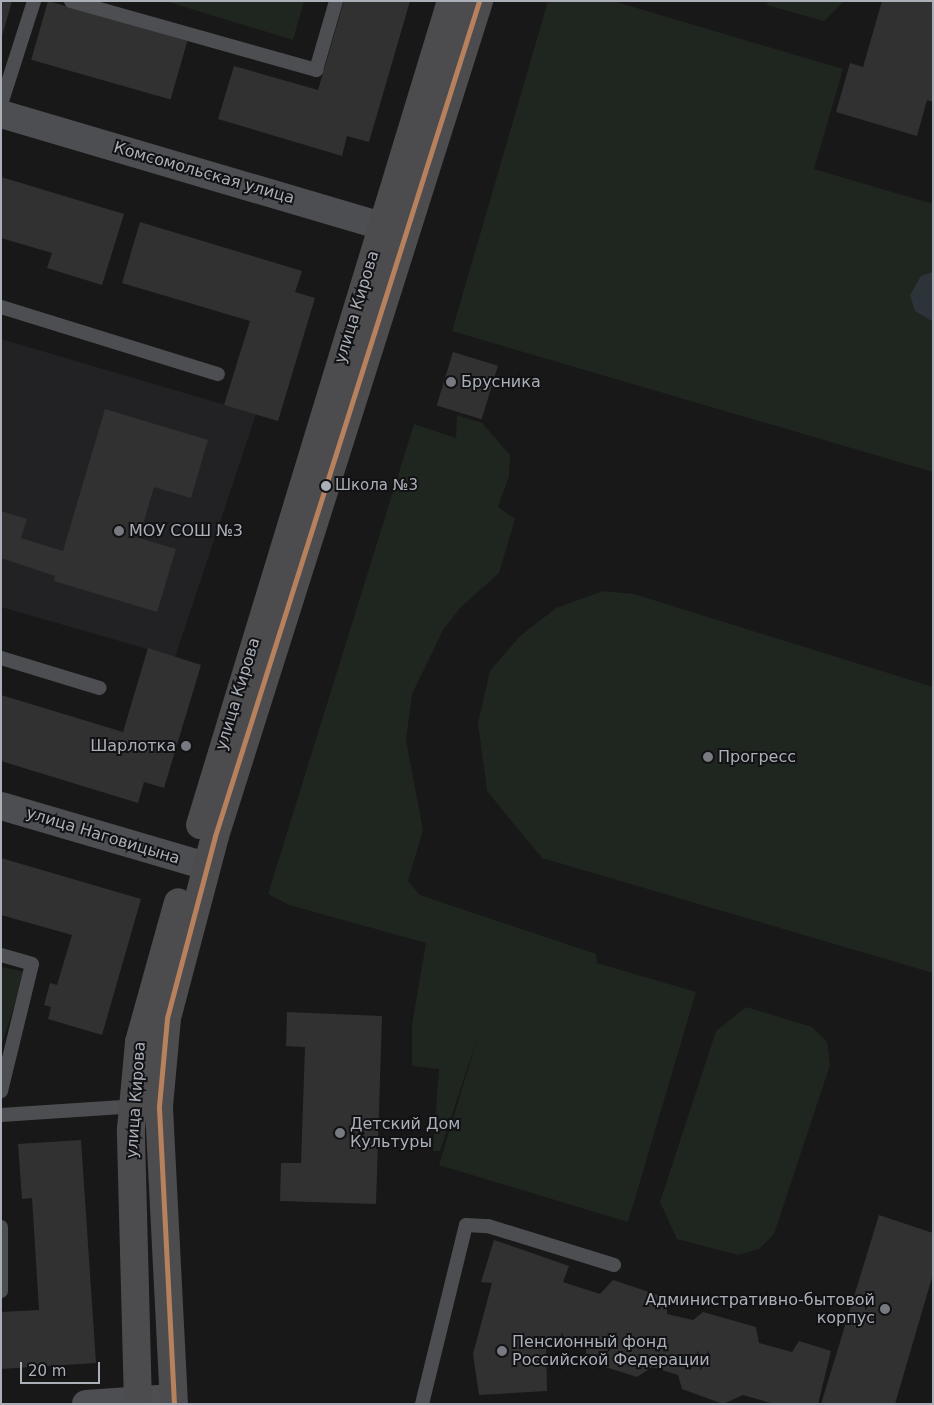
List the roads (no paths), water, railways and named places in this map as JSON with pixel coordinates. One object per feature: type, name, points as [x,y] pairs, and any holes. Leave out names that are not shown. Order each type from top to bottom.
[{"type":"main road","name":"улица Кирова","points":[[137,1402],[146,1106],[167,1018],[198,864],[382,226],[451,1]]},
{"type":"main road","name":"улица Кирова","points":[[198,864],[407,233],[479,1]]},
{"type":"main road","name":"улица Кирова","points":[[146,1106],[174,1401]]},
{"type":"street","name":"Комсомольская улица","points":[[1,114],[407,233]]},
{"type":"street","name":"улица Наговицына","points":[[1,806],[198,864]]},
{"type":"street","points":[[86,1404],[174,1401]]},
{"type":"lane","points":[[1,104],[34,1]]},
{"type":"lane","points":[[72,1],[316,70],[336,1]]},
{"type":"lane","points":[[1,307],[218,374]]},
{"type":"lane","points":[[1,658],[100,688]]},
{"type":"lane","points":[[1,955],[32,964],[1,1091]]},
{"type":"lane","points":[[1,1115],[146,1106]]},
{"type":"lane","points":[[422,1404],[466,1225],[488,1226],[614,1265]]},
{"type":"lane","points":[[1,1227],[1,1291]]},
{"type":"place","name":"Брусника","points":[[451,382]]},
{"type":"place","name":"Школа №3","points":[[326,486]]},
{"type":"place","name":"МОУ СОШ №3","points":[[119,531]]},
{"type":"place","name":"Шарлотка","points":[[186,746]]},
{"type":"place","name":"Прогресс","points":[[708,757]]},
{"type":"place","name":"Детский Дом Культуры","points":[[340,1133]]},
{"type":"place","name":"Административно-бытовой корпус","points":[[885,1309]]},
{"type":"place","name":"Пенсионный фонд Российской Федерации","points":[[502,1351]]}]
